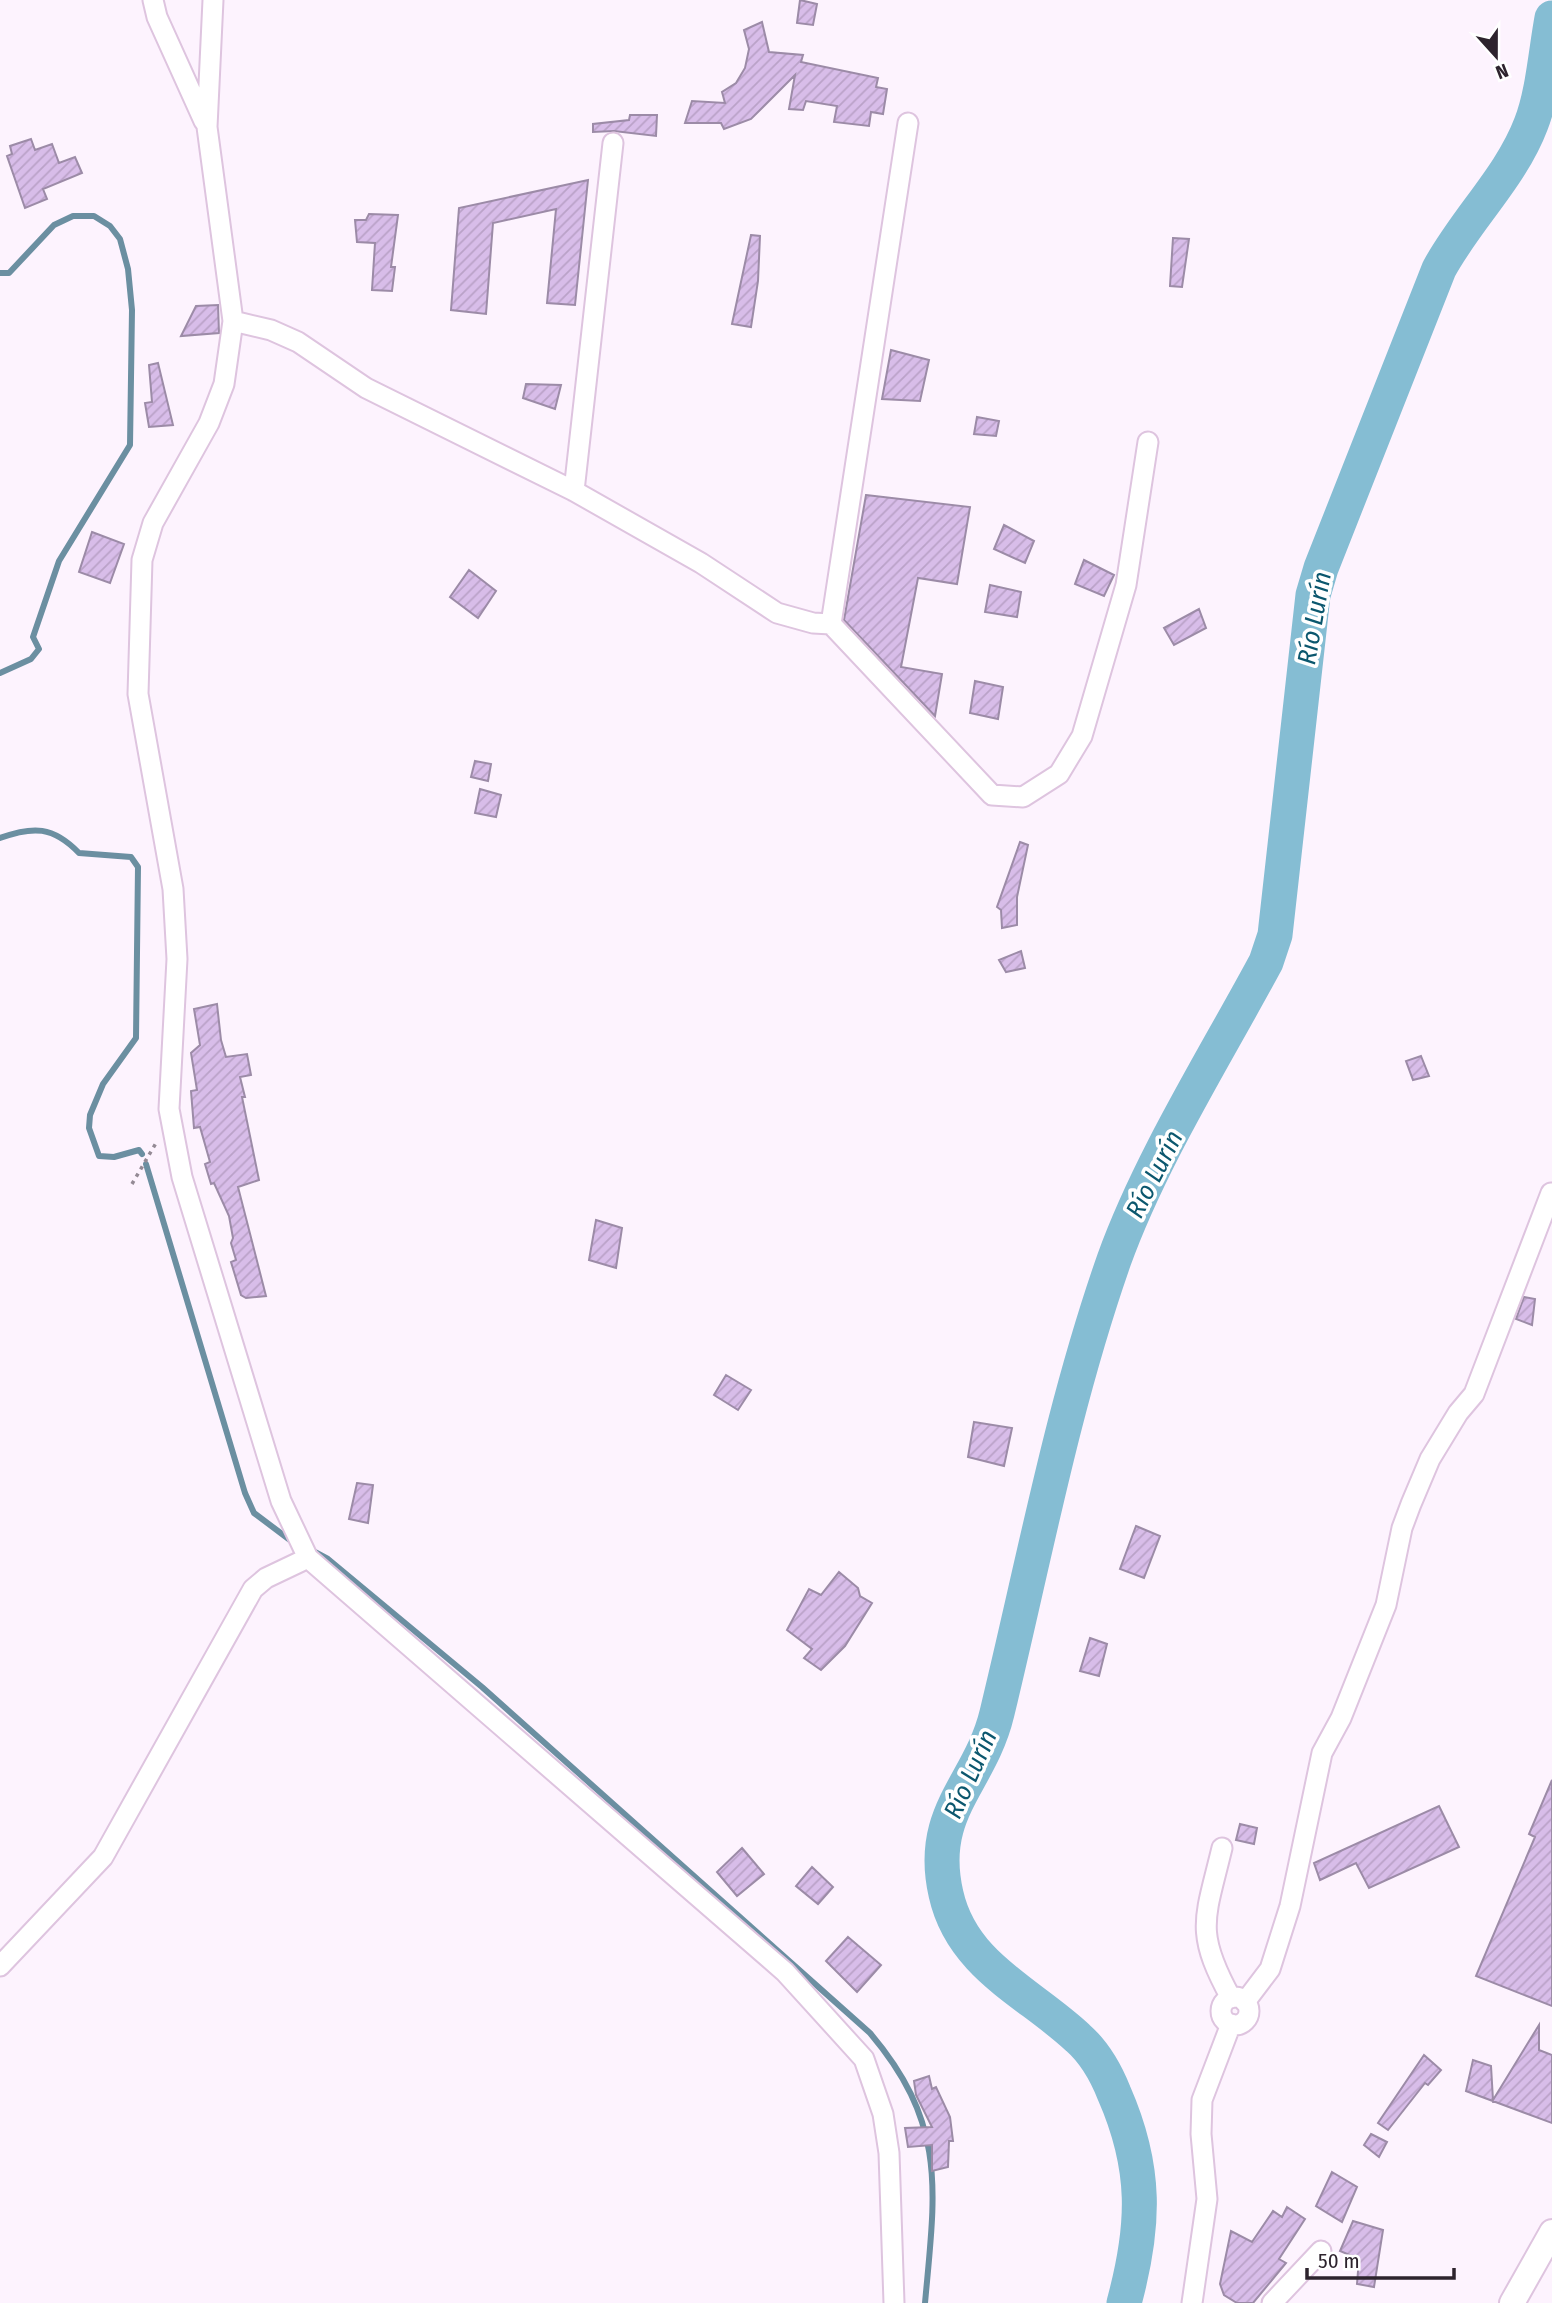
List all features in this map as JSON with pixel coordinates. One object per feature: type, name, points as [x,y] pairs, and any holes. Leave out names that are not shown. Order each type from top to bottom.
[{"type":"main road","points":[[1511,2303],[1552,2232]]},
{"type":"street","points":[[153,0],[157,17],[207,127]]},
{"type":"street","points":[[213,0],[207,127],[233,321],[224,384],[209,423],[153,523],[142,560],[138,694],[173,889],[177,959],[169,1108],[182,1177],[281,1501],[308,1559],[785,1972],[864,2059],[883,2114],[889,2153],[894,2303]]},
{"type":"street","points":[[831,624],[908,123]]},
{"type":"street","points":[[574,491],[613,143]]},
{"type":"street","points":[[233,321],[271,330],[298,342],[366,388],[574,491],[701,562],[777,613],[813,623],[831,624],[992,795],[1023,797],[1059,774],[1082,736],[1126,585],[1148,442]]},
{"type":"street","points":[[1238,2000],[1270,1969],[1290,1906],[1322,1753],[1341,1718],[1386,1605],[1402,1528],[1430,1459],[1458,1413],[1474,1394],[1551,1193]]},
{"type":"street","points":[[0,1966],[103,1857],[253,1589],[266,1578],[308,1559]]},
{"type":"street","points":[[1192,2303],[1207,2199],[1202,2100],[1231,2024],[1240,2023],[1247,2017],[1248,2008],[1238,2000],[1208,1954],[1205,1940],[1205,1921],[1222,1849]]},
{"type":"street","points":[[1272,2303],[1321,2251]]},
{"type":"path","points":[[132,1184],[156,1142],[169,1108]]},
{"type":"building","points":[[800,0],[817,4],[813,25],[797,23]]},
{"type":"building","points":[[762,22],[769,52],[803,55],[801,62],[878,78],[876,87],[887,89],[883,114],[871,112],[869,126],[834,122],[837,106],[806,101],[803,110],[789,109],[795,75],[751,119],[724,129],[721,123],[685,123],[692,101],[725,103],[722,92],[736,83],[745,68],[749,49],[744,30]]},
{"type":"building","points":[[630,115],[657,115],[656,136],[614,131],[593,132],[593,124],[629,120]]},
{"type":"building","points":[[31,139],[35,150],[52,144],[59,163],[75,157],[82,173],[43,189],[47,199],[25,208],[7,156],[12,154],[10,146]]},
{"type":"building","points":[[588,180],[575,305],[547,303],[556,209],[493,223],[486,314],[451,310],[459,208]]},
{"type":"building","points":[[369,214],[398,215],[391,267],[395,267],[392,291],[372,290],[375,243],[357,242],[355,220],[366,220]]},
{"type":"building","points":[[751,235],[760,236],[758,281],[751,327],[732,324]]},
{"type":"building","points":[[1173,238],[1189,239],[1182,287],[1170,286]]},
{"type":"building","points":[[218,305],[219,333],[181,336],[196,306]]},
{"type":"building","points":[[891,350],[929,360],[920,401],[882,399]]},
{"type":"building","points":[[158,363],[173,425],[149,427],[145,403],[152,402],[149,365]]},
{"type":"building","points":[[526,384],[561,385],[555,409],[523,398]]},
{"type":"building","points":[[977,417],[999,421],[996,436],[974,434]]},
{"type":"building","points":[[866,495],[970,507],[957,584],[918,578],[901,667],[942,674],[935,716],[844,620]]},
{"type":"building","points":[[1004,525],[1034,541],[1025,563],[994,549]]},
{"type":"building","points":[[92,532],[124,544],[110,583],[79,572]]},
{"type":"building","points":[[1084,560],[1114,575],[1104,596],[1075,584]]},
{"type":"building","points":[[469,570],[496,591],[478,618],[450,597]]},
{"type":"building","points":[[990,585],[1021,592],[1017,617],[985,612]]},
{"type":"building","points":[[1199,609],[1206,628],[1174,645],[1164,628]]},
{"type":"building","points":[[975,681],[1003,687],[998,719],[970,713]]},
{"type":"building","points":[[475,761],[491,764],[488,781],[471,777]]},
{"type":"building","points":[[480,789],[501,795],[496,817],[475,813]]},
{"type":"building","points":[[1020,842],[1028,845],[1017,897],[1017,925],[1002,928],[1001,910],[997,907]]},
{"type":"building","points":[[1021,951],[1025,968],[1006,972],[999,960]]},
{"type":"building","points":[[217,1004],[226,1057],[247,1054],[251,1075],[240,1077],[259,1180],[238,1187],[266,1296],[246,1298],[241,1295],[231,1262],[236,1260],[231,1243],[233,1238],[229,1216],[214,1183],[211,1184],[205,1164],[210,1162],[200,1127],[194,1128],[191,1091],[197,1090],[191,1053],[200,1045],[194,1009]]},
{"type":"building","points":[[1421,1056],[1429,1076],[1413,1080],[1406,1061]]},
{"type":"building","points":[[596,1220],[622,1228],[616,1268],[589,1260]]},
{"type":"building","points":[[1524,1297],[1535,1299],[1532,1325],[1516,1319]]},
{"type":"building","points":[[726,1375],[751,1390],[738,1410],[714,1395]]},
{"type":"building","points":[[974,1422],[1012,1428],[1004,1466],[968,1457]]},
{"type":"building","points":[[357,1483],[373,1485],[368,1523],[349,1519]]},
{"type":"building","points":[[1136,1526],[1160,1536],[1144,1578],[1120,1569]]},
{"type":"building","points":[[839,1572],[858,1588],[860,1596],[872,1603],[845,1646],[821,1670],[804,1658],[812,1649],[787,1630],[809,1589],[821,1595]]},
{"type":"building","points":[[1090,1638],[1107,1644],[1099,1676],[1080,1671]]},
{"type":"building","points":[[1552,1780],[1552,2006],[1476,1976],[1535,1837],[1529,1834]]},
{"type":"building","points":[[1439,1806],[1459,1847],[1369,1888],[1356,1863],[1320,1880],[1314,1863]]},
{"type":"building","points":[[1240,1824],[1257,1828],[1254,1844],[1236,1840]]},
{"type":"building","points":[[742,1848],[764,1874],[737,1896],[717,1872]]},
{"type":"building","points":[[812,1867],[833,1887],[818,1904],[796,1886]]},
{"type":"building","points":[[848,1937],[881,1965],[857,1992],[826,1961]]},
{"type":"building","points":[[1539,2025],[1539,2050],[1552,2055],[1552,2123],[1466,2091],[1473,2060],[1491,2066],[1493,2100]]},
{"type":"building","points":[[1424,2055],[1441,2070],[1428,2085],[1425,2083],[1388,2130],[1378,2123]]},
{"type":"building","points":[[929,2076],[932,2089],[936,2087],[950,2117],[953,2141],[949,2141],[948,2167],[932,2171],[932,2145],[908,2147],[905,2128],[932,2127],[916,2095],[914,2081]]},
{"type":"building","points":[[1371,2134],[1387,2142],[1379,2157],[1364,2145]]},
{"type":"building","points":[[1332,2172],[1357,2187],[1342,2222],[1316,2206]]},
{"type":"building","points":[[1287,2207],[1305,2219],[1279,2259],[1286,2263],[1253,2303],[1237,2303],[1224,2295],[1220,2284],[1231,2231],[1252,2242],[1273,2211],[1282,2217]]},
{"type":"building","points":[[1353,2221],[1383,2230],[1374,2287],[1357,2284],[1359,2259],[1340,2251]]},
{"type":"waterway","name":"Río Lurín","points":[[1124,2303],[1139,2222],[1137,2172],[1125,2120],[1107,2078],[1090,2050],[1000,1976],[966,1940],[954,1919],[946,1894],[942,1865],[944,1841],[949,1819],[989,1738],[997,1713],[1064,1428],[1114,1260],[1164,1147],[1266,962],[1275,935],[1313,595],[1321,568],[1439,269],[1512,162],[1531,124],[1541,86],[1552,18]]},
{"type":"waterway","points":[[0,273],[9,273],[54,225],[73,216],[94,216],[110,226],[120,239],[128,269],[132,310],[130,445],[59,561],[33,637],[39,649],[31,659],[0,673]]},
{"type":"waterway","points":[[0,838],[23,831],[42,831],[60,838],[79,853],[131,857],[138,867],[136,1038],[103,1084],[90,1115],[89,1128],[99,1156],[114,1157],[139,1150],[142,1154]]},
{"type":"waterway","points":[[146,1164],[245,1493],[254,1513],[290,1540]]},
{"type":"waterway","points":[[313,1551],[328,1559],[482,1687],[870,2033],[895,2066],[913,2098],[931,2161],[932,2227],[925,2303]]}]
